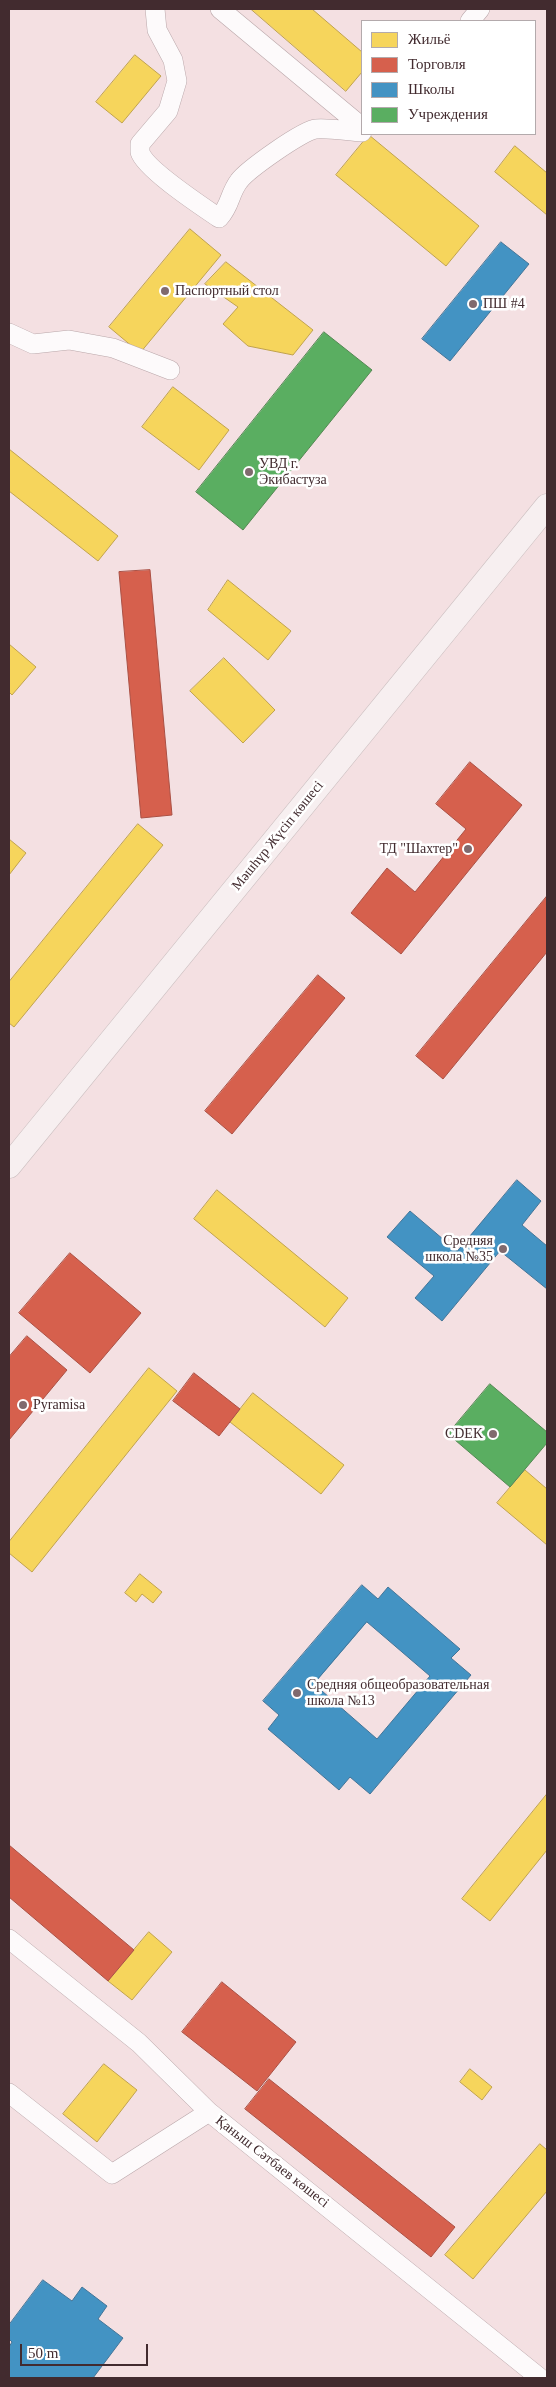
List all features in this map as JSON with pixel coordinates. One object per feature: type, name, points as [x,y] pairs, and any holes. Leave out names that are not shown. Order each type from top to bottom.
[{"type":"main road","name":"Мәшһүр Жүсіп көшесі","points":[[9,1166],[547,506]]},
{"type":"street","points":[[155,9],[157,30],[173,60],[177,81],[168,111],[140,144],[140,152],[147,162],[182,192],[219,218],[228,208],[232,191],[239,180],[252,168],[302,135],[315,129],[361,132]]},
{"type":"street","points":[[220,9],[361,126]]},
{"type":"street","points":[[471,20],[480,9]]},
{"type":"street","points":[[9,333],[33,344],[69,340],[113,348],[170,370]]},
{"type":"street","name":"Қаныш Сәтбаев көшесі","points":[[9,1940],[139,2043],[209,2112],[540,2378]]},
{"type":"street","points":[[9,2093],[112,2174],[209,2112]]},
{"type":"building: Жильё","points":[[251,9],[312,9],[361,51],[361,73],[346,91]]},
{"type":"building: Жильё","points":[[135,55],[161,76],[122,123],[96,102]]},
{"type":"building: Жильё","points":[[369,135],[479,226],[446,266],[336,175]]},
{"type":"building: Жильё","points":[[515,146],[547,173],[547,215],[495,172]]},
{"type":"building: Жильё","name":"Паспортный стол","points":[[190,229],[221,255],[140,353],[109,327]]},
{"type":"building: Жильё","points":[[226,262],[313,330],[293,355],[248,346],[223,324],[238,307],[205,284]]},
{"type":"building: Жильё","points":[[173,387],[229,430],[199,470],[142,427]]},
{"type":"building: Жильё","points":[[9,449],[118,536],[98,561],[9,491]]},
{"type":"building: Жильё","points":[[228,580],[291,631],[268,660],[208,610]]},
{"type":"building: Жильё","points":[[9,644],[36,667],[12,695],[9,692]]},
{"type":"building: Жильё","points":[[224,658],[275,710],[243,743],[190,691]]},
{"type":"building: Жильё","points":[[138,824],[163,845],[14,1027],[9,1023],[9,982]]},
{"type":"building: Жильё","points":[[9,839],[26,853],[9,875]]},
{"type":"building: Жильё","points":[[217,1190],[348,1298],[325,1327],[194,1219]]},
{"type":"building: Жильё","points":[[149,1368],[177,1391],[32,1572],[9,1553],[9,1542]]},
{"type":"building: Жильё","points":[[253,1393],[344,1465],[321,1494],[230,1422]]},
{"type":"building: Жильё","points":[[525,1470],[547,1489],[547,1545],[497,1503]]},
{"type":"building: Жильё","points":[[140,1574],[162,1592],[153,1603],[142,1594],[136,1602],[125,1593]]},
{"type":"building: Жильё","points":[[547,1794],[547,1850],[490,1921],[462,1899]]},
{"type":"building: Жильё","points":[[149,1932],[172,1952],[132,2000],[108,1981]]},
{"type":"building: Жильё","points":[[104,2064],[137,2090],[97,2142],[63,2114]]},
{"type":"building: Жильё","points":[[470,2069],[492,2087],[482,2100],[460,2082]]},
{"type":"building: Жильё","points":[[540,2144],[547,2150],[547,2191],[473,2279],[445,2255]]},
{"type":"building: Торговля","points":[[150,570],[172,815],[141,818],[119,572]]},
{"type":"building: Торговля","name":"ТД \"Шахтер\"","points":[[470,762],[522,805],[401,954],[351,913],[387,868],[415,892],[466,829],[436,804]]},
{"type":"building: Торговля","points":[[547,896],[547,952],[443,1079],[416,1056]]},
{"type":"building: Торговля","points":[[318,975],[345,998],[232,1134],[205,1111]]},
{"type":"building: Торговля","points":[[70,1253],[141,1313],[90,1373],[19,1313]]},
{"type":"building: Торговля","name":"Pyramisa","points":[[27,1336],[67,1370],[9,1440],[9,1357]]},
{"type":"building: Торговля","points":[[194,1373],[240,1409],[219,1436],[173,1401]]},
{"type":"building: Торговля","points":[[9,1845],[134,1950],[108,1981],[9,1897]]},
{"type":"building: Торговля","points":[[222,1982],[296,2042],[257,2091],[182,2032]]},
{"type":"building: Торговля","points":[[269,2079],[455,2227],[431,2257],[245,2109]]},
{"type":"building: Школы","points":[[501,242],[529,264],[450,361],[422,339]]},
{"type":"building: Школы","name":"Средняя школа №35","points":[[517,1180],[541,1201],[522,1225],[547,1246],[547,1289],[500,1251],[442,1321],[415,1298],[434,1276],[387,1237],[410,1211],[457,1251]]},
{"type":"building: Школы","name":"Средняя общеобразовательная школа №13","points":[[362,1585],[378,1599],[388,1587],[460,1649],[451,1658],[471,1675],[370,1794],[350,1777],[339,1790],[268,1729],[279,1715],[263,1701]],"holes":[[[367,1622],[430,1676],[377,1739],[314,1684]]]},
{"type":"building: Школы","points":[[43,2280],[72,2301],[82,2287],[107,2306],[98,2319],[123,2338],[93,2378],[9,2378],[9,2347],[12,2342],[9,2339],[9,2325]]},
{"type":"building: Учреждения","points":[[324,332],[372,370],[243,530],[196,492]]},
{"type":"building: Учреждения","points":[[490,1384],[547,1432],[547,1443],[510,1487],[448,1434]]},
{"type":"place","name":"Паспортный стол","points":[[165,291]]},
{"type":"place","name":"ПШ #4","points":[[473,304]]},
{"type":"place","name":"УВД г. Экибастуза","points":[[249,472]]},
{"type":"place","name":"ТД \"Шахтер\"","points":[[468,849]]},
{"type":"place","name":"Средняя школа №35","points":[[503,1249]]},
{"type":"place","name":"Pyramisa","points":[[23,1405]]},
{"type":"place","name":"CDEK","points":[[493,1434]]},
{"type":"place","name":"Средняя общеобразовательная школа №13","points":[[297,1693]]}]
